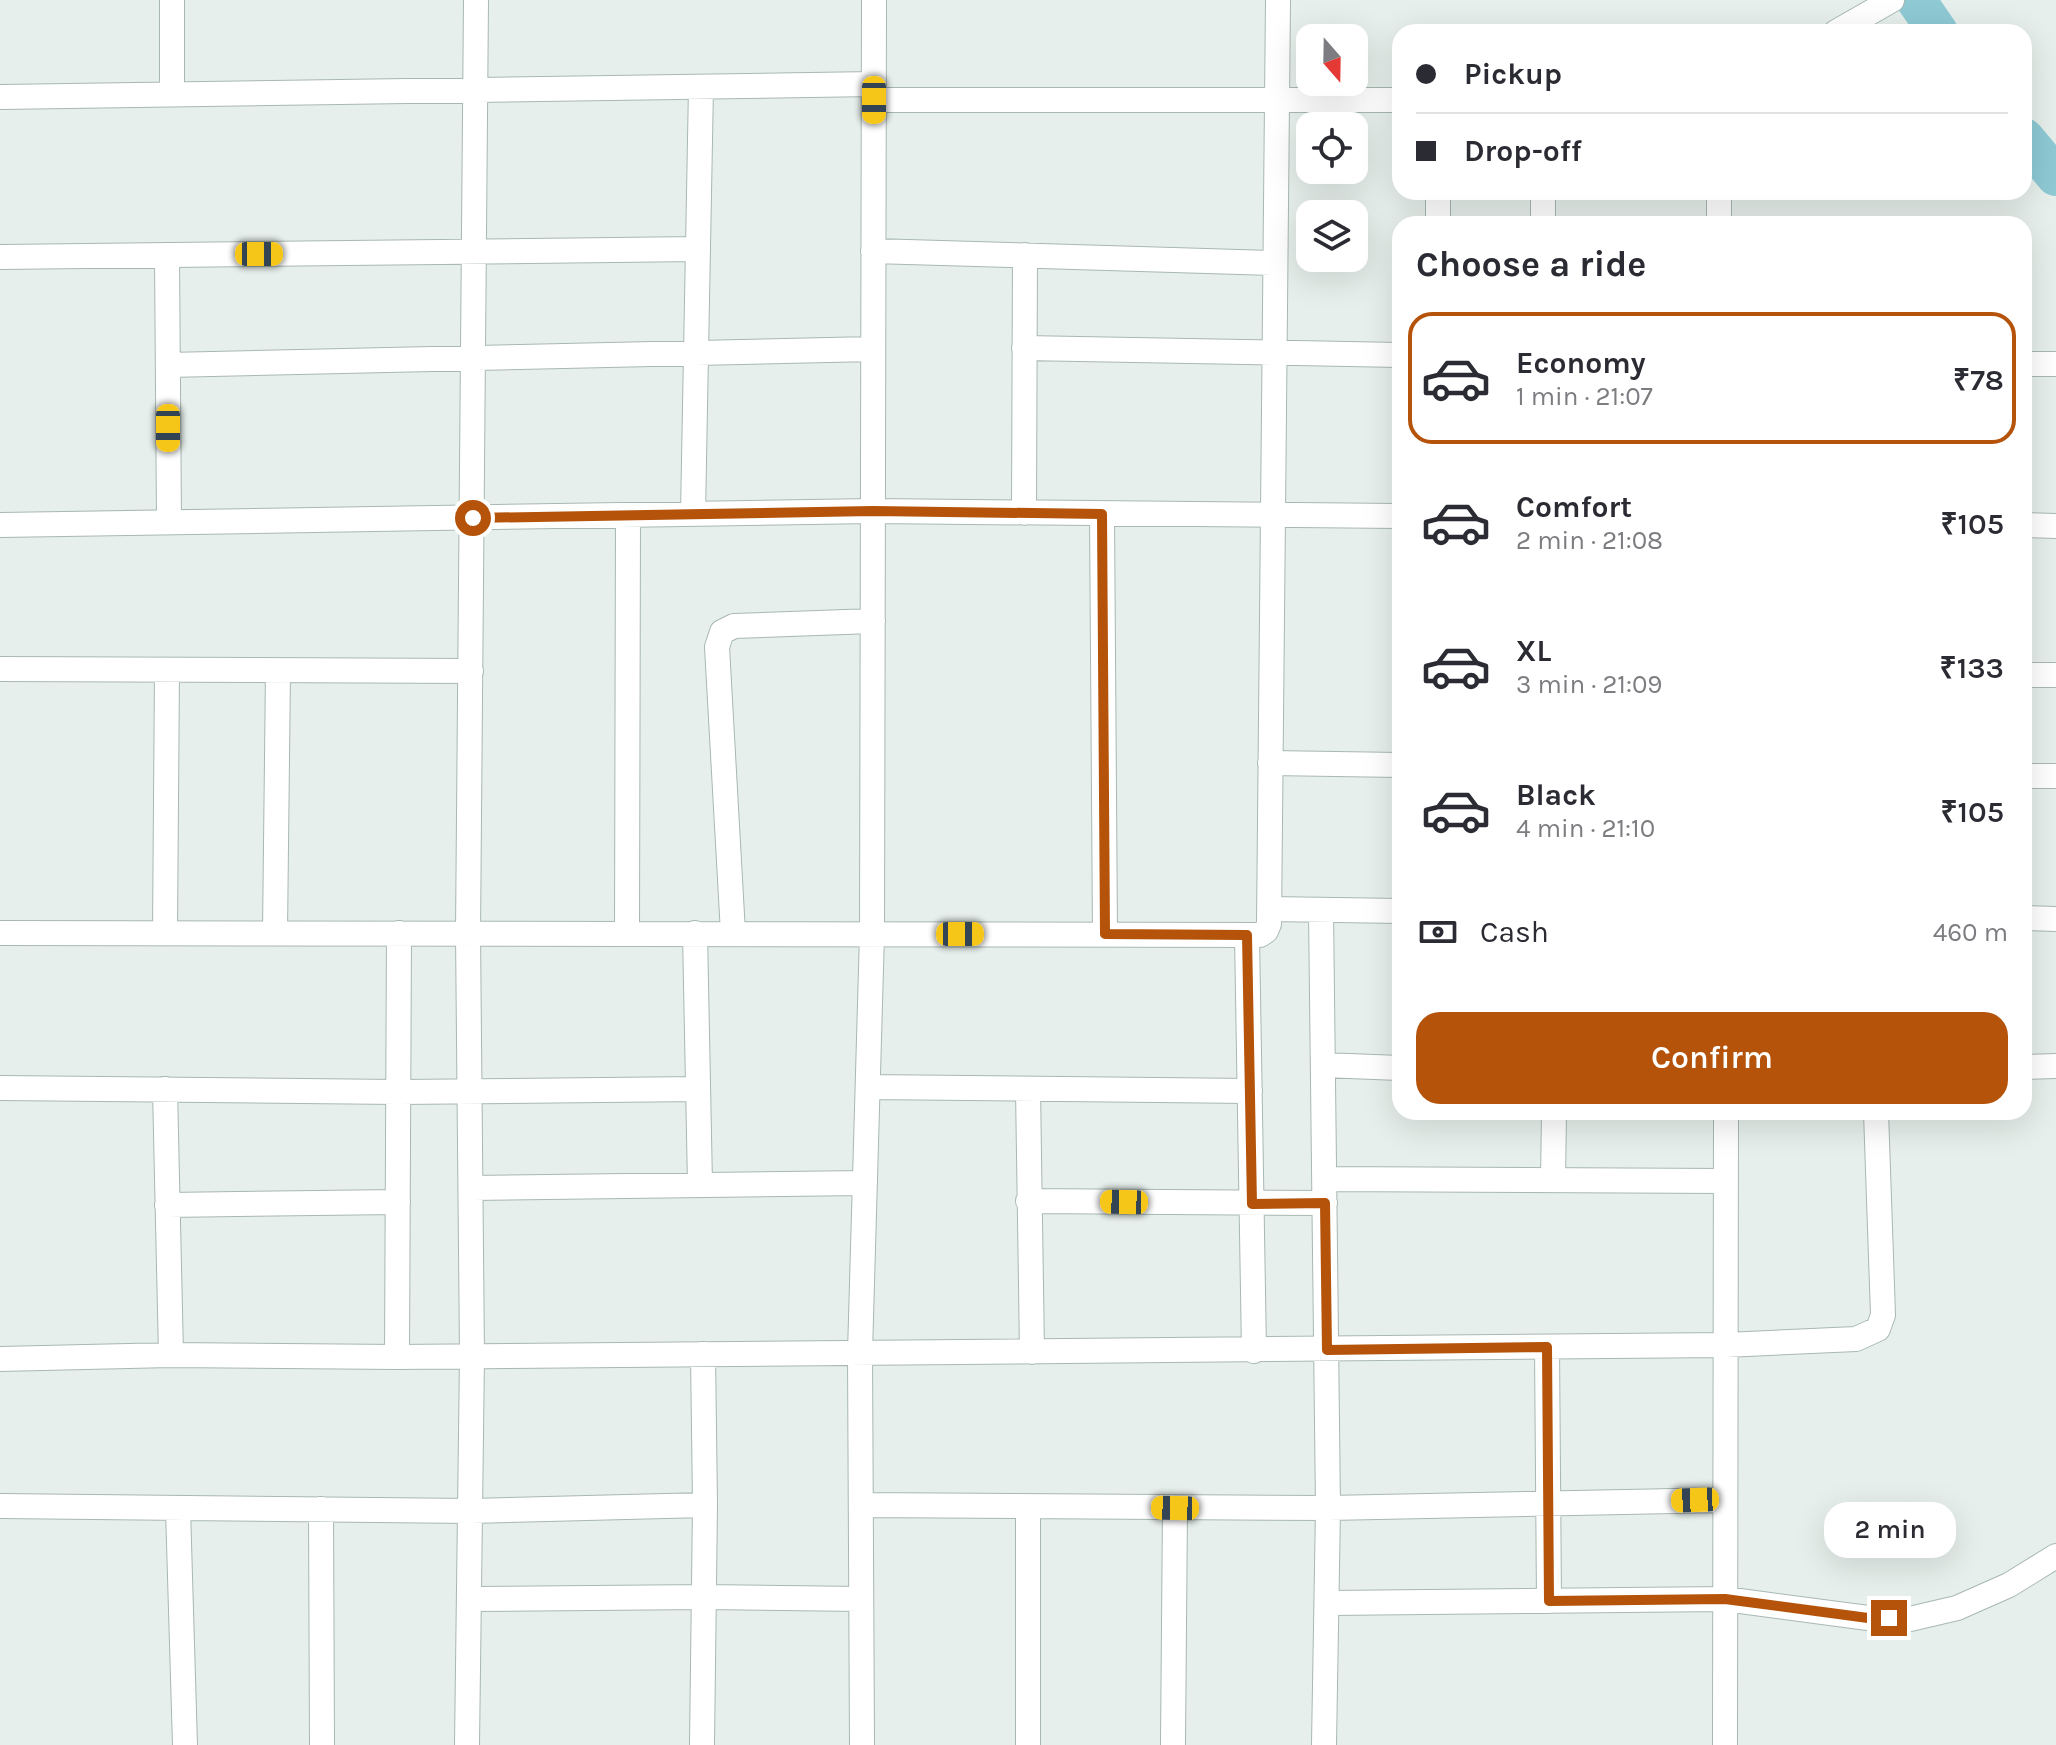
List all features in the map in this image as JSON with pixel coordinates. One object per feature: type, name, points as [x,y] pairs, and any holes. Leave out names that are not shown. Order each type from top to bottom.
[{"type":"street","points":[[172,0],[172,94]]},
{"type":"street","points":[[467,1745],[471,1599],[468,933],[476,0]]},
{"type":"street","points":[[862,1745],[860,1353],[872,934],[874,0]]},
{"type":"street","points":[[0,933],[1260,935],[1266,931],[1269,924],[1278,0]]},
{"type":"street","points":[[1849,24],[1892,0]]},
{"type":"street","points":[[0,97],[701,87],[1392,100]]},
{"type":"street","points":[[693,514],[701,87]]},
{"type":"street","points":[[0,257],[698,249]]},
{"type":"street","points":[[873,251],[1275,263]]},
{"type":"street","points":[[167,255],[169,522]]},
{"type":"street","points":[[1024,513],[1025,255]]},
{"type":"street","points":[[1024,348],[1392,355]]},
{"type":"street","points":[[168,365],[873,349]]},
{"type":"street","points":[[2032,364],[2056,364]]},
{"type":"street","points":[[0,525],[873,511],[1392,516]]},
{"type":"street","points":[[1102,514],[1105,934]]},
{"type":"street","points":[[627,933],[628,516]]},
{"type":"street","points":[[2032,525],[2056,526]]},
{"type":"street","points":[[733,933],[717,647],[722,632],[734,626],[873,621]]},
{"type":"street","points":[[0,669],[471,671]]},
{"type":"street","points":[[165,933],[167,670]]},
{"type":"street","points":[[275,933],[278,671]]},
{"type":"street","points":[[2032,675],[2056,675]]},
{"type":"street","points":[[1270,763],[1392,765]]},
{"type":"street","points":[[2032,776],[2056,776]]},
{"type":"street","points":[[1269,909],[1392,911]]},
{"type":"street","points":[[1321,910],[1328,1508],[1324,1745]]},
{"type":"street","points":[[2032,918],[2056,919]]},
{"type":"street","points":[[397,1357],[399,933]]},
{"type":"street","points":[[695,933],[700,1185]]},
{"type":"street","points":[[1247,935],[1254,1351]]},
{"type":"street","points":[[1323,1065],[1392,1068]]},
{"type":"street","points":[[2032,1067],[2056,1066]]},
{"type":"street","points":[[868,1087],[1250,1091]]},
{"type":"street","points":[[0,1088],[398,1092],[698,1089]]},
{"type":"street","points":[[165,1089],[171,1355]]},
{"type":"street","points":[[1028,1089],[1032,1352]]},
{"type":"street","points":[[1553,1180],[1554,1120]]},
{"type":"street","points":[[1725,1745],[1726,1120]]},
{"type":"street","points":[[0,1359],[171,1355],[397,1357],[1254,1351],[1725,1345],[1856,1339],[1878,1329],[1883,1315],[1876,1120]]},
{"type":"street","points":[[1028,1201],[1252,1204],[1325,1191],[1553,1180],[1725,1181]]},
{"type":"street","points":[[471,1188],[865,1183]]},
{"type":"street","points":[[167,1205],[398,1202]]},
{"type":"street","points":[[1547,1347],[1549,1601]]},
{"type":"street","points":[[702,1745],[703,1354]]},
{"type":"street","points":[[861,1505],[1328,1508],[1725,1500]]},
{"type":"street","points":[[0,1506],[471,1511],[705,1505]]},
{"type":"street","points":[[1028,1507],[1028,1745]]},
{"type":"street","points":[[1173,1745],[1175,1508]]},
{"type":"street","points":[[178,1509],[185,1745]]},
{"type":"street","points":[[321,1509],[322,1745]]},
{"type":"street","points":[[1328,1603],[1725,1599],[1868,1618],[1910,1619],[1957,1608],[2009,1585],[2056,1556]]},
{"type":"street","points":[[471,1599],[861,1599]]},
{"type":"waterway","points":[[1916,0],[1932,24]]},
{"type":"waterway","points":[[2032,148],[2056,176]]},
{"type":"route","points":[[473,518],[873,511],[1102,514],[1105,934],[1247,935],[1252,1204],[1325,1203],[1327,1350],[1547,1347],[1549,1601],[1725,1599],[1868,1618],[1889,1618]]}]
